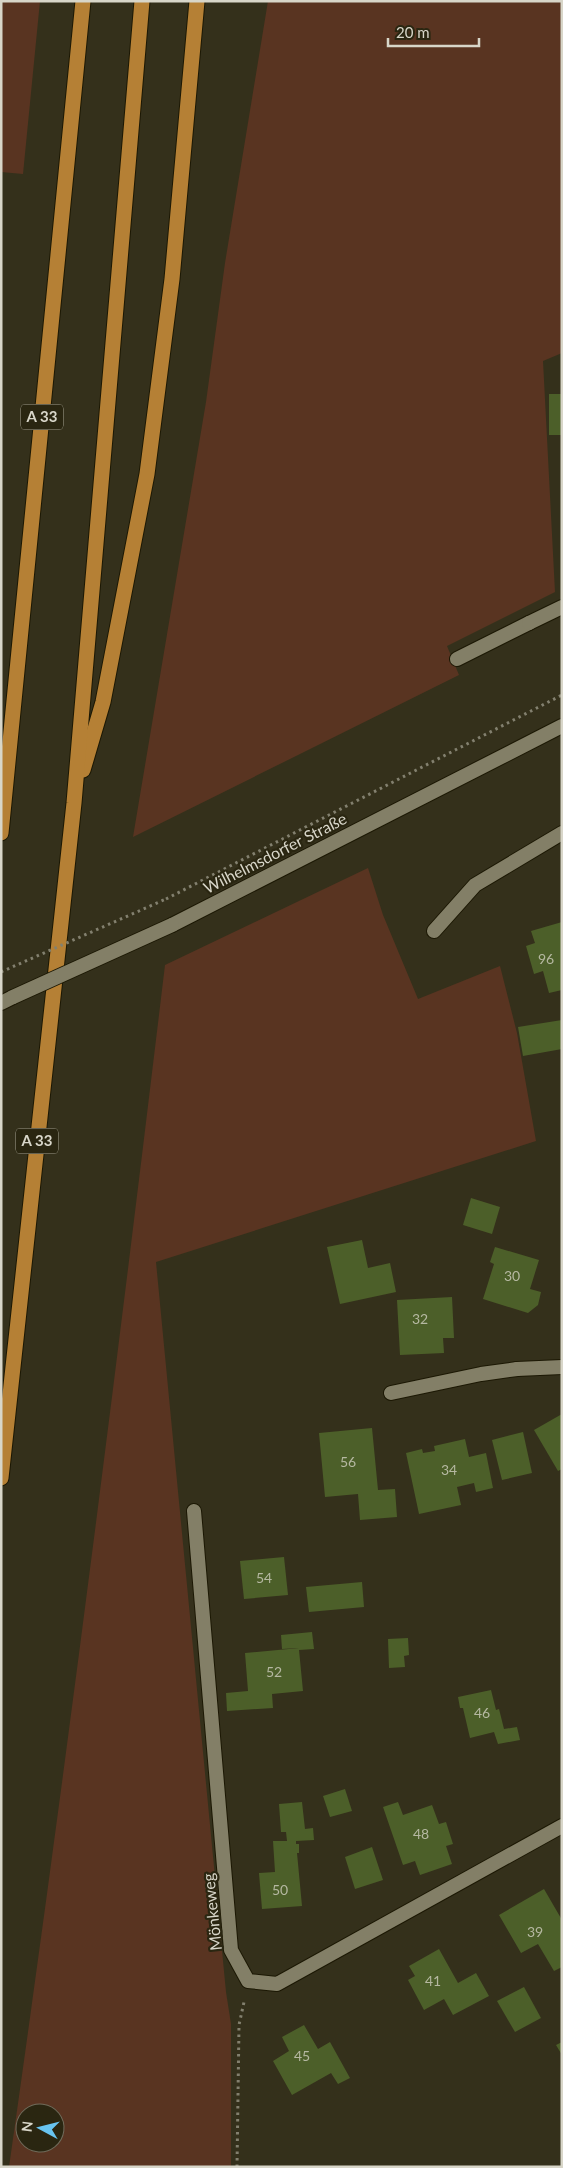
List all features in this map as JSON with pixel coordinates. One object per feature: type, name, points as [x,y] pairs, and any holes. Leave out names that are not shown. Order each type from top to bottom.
[{"type":"highway","name":"A 33","points":[[1,833],[83,1]]},
{"type":"highway","name":"A 33","points":[[1,1478],[74,803],[142,1]]},
{"type":"highway","points":[[74,803],[103,702],[147,474],[172,279],[196,1]]},
{"type":"street","points":[[457,659],[562,607]]},
{"type":"street","name":"Wilhelmsdorfer Straße","points":[[1,1002],[172,925],[562,726]]},
{"type":"street","points":[[434,931],[475,885],[562,833]]},
{"type":"street","points":[[390,1393],[480,1374],[517,1369],[562,1368]]},
{"type":"street","name":"Mönkeweg","points":[[194,1511],[232,1950],[248,1981]]},
{"type":"street","points":[[248,1981],[277,1984],[562,1826]]},
{"type":"path","points":[[1,972],[166,899],[562,695]]},
{"type":"path","points":[[238,2167],[239,2025],[248,1981]]},
{"type":"shaded area","points":[[1,1],[40,1],[23,174],[1,172]]},
{"type":"shaded area","points":[[268,1],[562,1],[562,353],[543,361],[555,592],[447,646],[459,675],[133,837],[206,402],[225,263]]},
{"type":"shaded area","points":[[368,868],[383,915],[418,999],[500,966],[517,1033],[536,1141],[156,1262],[226,1992],[231,2024],[231,2167],[9,2167],[15,2124],[15,2153],[65,2153],[65,2103],[18,2103],[51,1867],[165,965]]},
{"type":"building","points":[[549,394],[562,394],[562,435],[549,435]]},
{"type":"building","points":[[562,922],[562,990],[549,993],[543,971],[534,974],[526,946],[535,943],[531,931]]},
{"type":"building","points":[[562,1020],[562,1049],[523,1056],[518,1027]]},
{"type":"building","points":[[471,1198],[500,1207],[492,1234],[463,1225]]},
{"type":"building","points":[[362,1240],[368,1268],[390,1263],[396,1292],[340,1304],[327,1247]]},
{"type":"building","points":[[495,1247],[539,1260],[530,1289],[541,1292],[538,1305],[528,1313],[483,1299],[494,1264],[490,1262]]},
{"type":"building","points":[[452,1297],[454,1338],[443,1338],[444,1353],[400,1355],[397,1300]]},
{"type":"building","points":[[562,1414],[562,1469],[558,1471],[534,1430]]},
{"type":"building","points":[[372,1428],[378,1490],[395,1489],[397,1517],[360,1520],[358,1494],[325,1497],[319,1433]]},
{"type":"building","points":[[523,1432],[532,1473],[502,1480],[492,1440]]},
{"type":"building","points":[[465,1439],[469,1457],[486,1453],[493,1488],[476,1492],[474,1483],[457,1487],[461,1505],[419,1514],[406,1453],[422,1449],[423,1453],[435,1451],[434,1446]]},
{"type":"building","points":[[284,1557],[288,1595],[244,1599],[240,1561]]},
{"type":"building","points":[[362,1582],[364,1607],[309,1612],[306,1587]]},
{"type":"building","points":[[312,1632],[314,1649],[299,1650],[303,1691],[272,1694],[273,1708],[227,1711],[226,1693],[248,1691],[245,1653],[299,1648],[282,1649],[281,1635]]},
{"type":"building","points":[[408,1638],[409,1655],[404,1656],[405,1667],[389,1668],[388,1639]]},
{"type":"building","points":[[491,1690],[496,1710],[499,1709],[504,1729],[517,1727],[520,1740],[498,1744],[494,1732],[470,1738],[463,1708],[460,1708],[458,1697]]},
{"type":"building","points":[[345,1789],[352,1811],[330,1817],[323,1796]]},
{"type":"building","points":[[302,1802],[305,1829],[313,1828],[314,1840],[296,1841],[296,1844],[299,1844],[299,1853],[297,1853],[302,1906],[262,1909],[259,1873],[275,1872],[273,1841],[287,1841],[286,1832],[281,1832],[279,1804]]},
{"type":"building","points":[[398,1802],[403,1815],[432,1805],[439,1824],[446,1822],[453,1844],[446,1846],[452,1864],[420,1875],[415,1861],[403,1865],[383,1807]]},
{"type":"building","points":[[372,1847],[383,1880],[355,1889],[345,1857]]},
{"type":"building","points":[[544,1889],[562,1920],[562,1967],[554,1971],[538,1944],[521,1953],[499,1915]]},
{"type":"building","points":[[439,1949],[458,1983],[476,1973],[489,1996],[453,2015],[444,1999],[424,2010],[408,1980],[415,1976],[409,1966]]},
{"type":"building","points":[[524,1987],[541,2018],[515,2032],[497,2001]]},
{"type":"building","points":[[304,2025],[318,2049],[330,2042],[350,2078],[338,2084],[331,2073],[292,2095],[273,2061],[289,2051],[282,2037]]},
{"type":"building","points":[[562,2042],[562,2055],[556,2045]]}]
